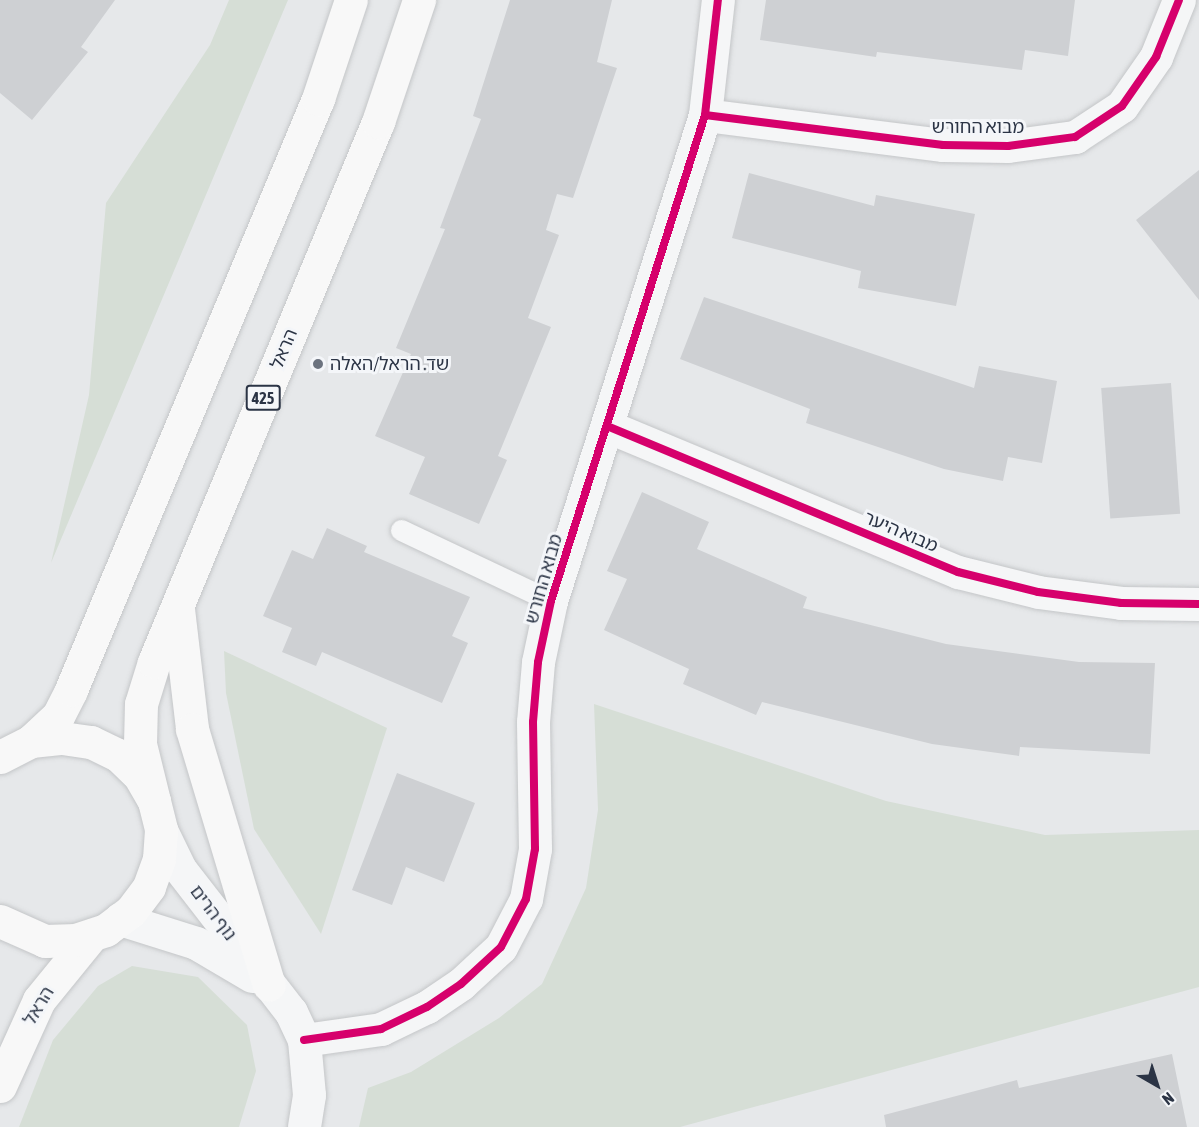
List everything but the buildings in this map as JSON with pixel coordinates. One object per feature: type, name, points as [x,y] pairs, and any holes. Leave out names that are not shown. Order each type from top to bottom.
[{"type":"main road","points":[[8,752],[58,716],[71,690],[318,99],[351,0]]},
{"type":"main road","name":"הראל","points":[[0,1086],[39,1000],[106,927],[149,887],[159,859],[157,815],[140,744],[141,704],[178,604],[378,122],[419,0]]},
{"type":"main road","points":[[178,604],[192,729],[271,988]]},
{"type":"main road","points":[[8,752],[62,738],[91,742],[118,755],[139,775],[157,815]]},
{"type":"main road","points":[[0,921],[45,941],[106,927]]},
{"type":"street","name":"מבוא החורש","points":[[304,1040],[381,1029],[461,984],[501,947],[526,900],[535,849],[533,722],[538,662],[551,601],[705,115],[718,0]]},
{"type":"street","name":"מבוא החורש","points":[[705,115],[943,145],[1008,146],[1075,137],[1122,106],[1156,57],[1179,0]]},
{"type":"street","name":"מבוא היער","points":[[607,426],[958,572],[1048,594],[1121,603],[1199,604]]},
{"type":"street","name":"נוף הרים","points":[[157,815],[180,869],[271,988],[304,1040],[309,1095],[304,1127]]},
{"type":"street","name":"נוף הרים","points":[[106,927],[195,942],[271,988]]},
{"type":"lane","points":[[401,530],[551,601]]},
{"type":"shaded area","points":[[229,0],[288,0],[51,563],[89,395],[106,203],[210,45]]},
{"type":"shaded area","points":[[224,651],[387,728],[321,934],[254,829],[226,693]]},
{"type":"shaded area","points":[[594,704],[886,801],[1045,835],[1199,830],[1199,987],[680,1127],[359,1127],[368,1088],[411,1072],[499,1018],[542,984],[586,888],[598,810]]},
{"type":"shaded area","points":[[132,966],[198,977],[247,1025],[256,1071],[239,1127],[19,1127],[53,1040],[98,986]]},
{"type":"cycle path","points":[[304,1040],[381,1029],[427,1007],[461,984],[501,947],[526,899],[535,849],[533,722],[538,662],[551,601],[705,115],[718,0]]},
{"type":"cycle path","points":[[705,115],[943,145],[1008,146],[1075,137],[1122,106],[1156,57],[1179,0]]},
{"type":"cycle path","points":[[607,426],[958,572],[1038,592],[1121,603],[1199,604]]},
{"type":"place","name":"שד. הראל/האלה","points":[[318,364]]}]
